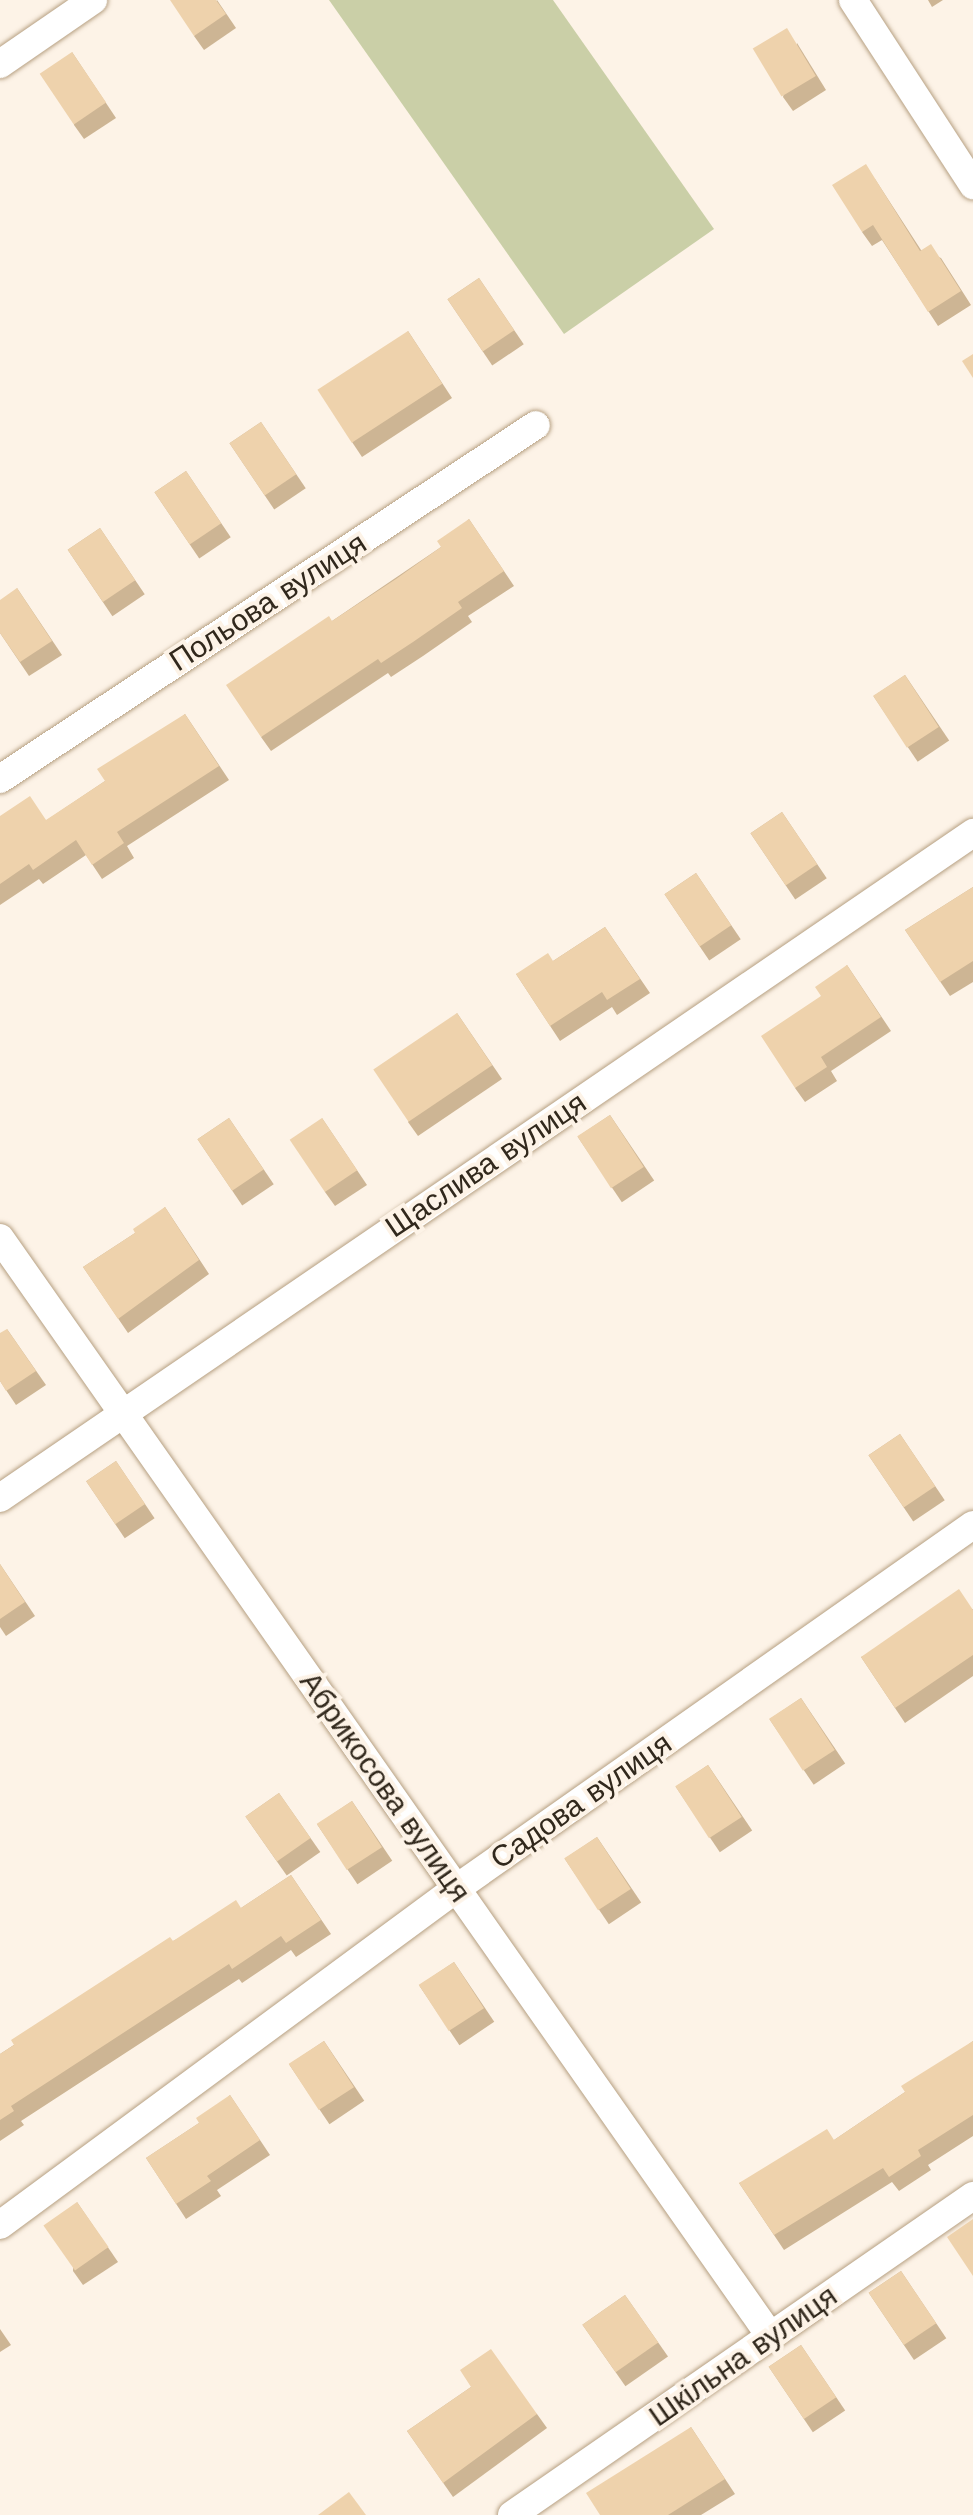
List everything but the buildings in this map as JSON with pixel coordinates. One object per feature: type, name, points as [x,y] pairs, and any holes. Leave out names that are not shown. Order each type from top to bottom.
[{"type":"street","points":[[0,64],[93,0]]},
{"type":"street","points":[[853,0],[973,185]]},
{"type":"street","name":"Польова вулиця","points":[[0,779],[536,425]]},
{"type":"street","name":"Щаслива вулиця","points":[[0,1498],[973,834]]},
{"type":"street","name":"Абрикосова вулиця","points":[[0,1238],[771,2337]]},
{"type":"street","name":"Садова вулиця","points":[[0,2225],[457,1888],[973,1525]]},
{"type":"street","name":"Шкільна вулиця","points":[[512,2515],[973,2196]]},
{"type":"green space","points":[[329,0],[553,0],[714,229],[564,334]]}]
